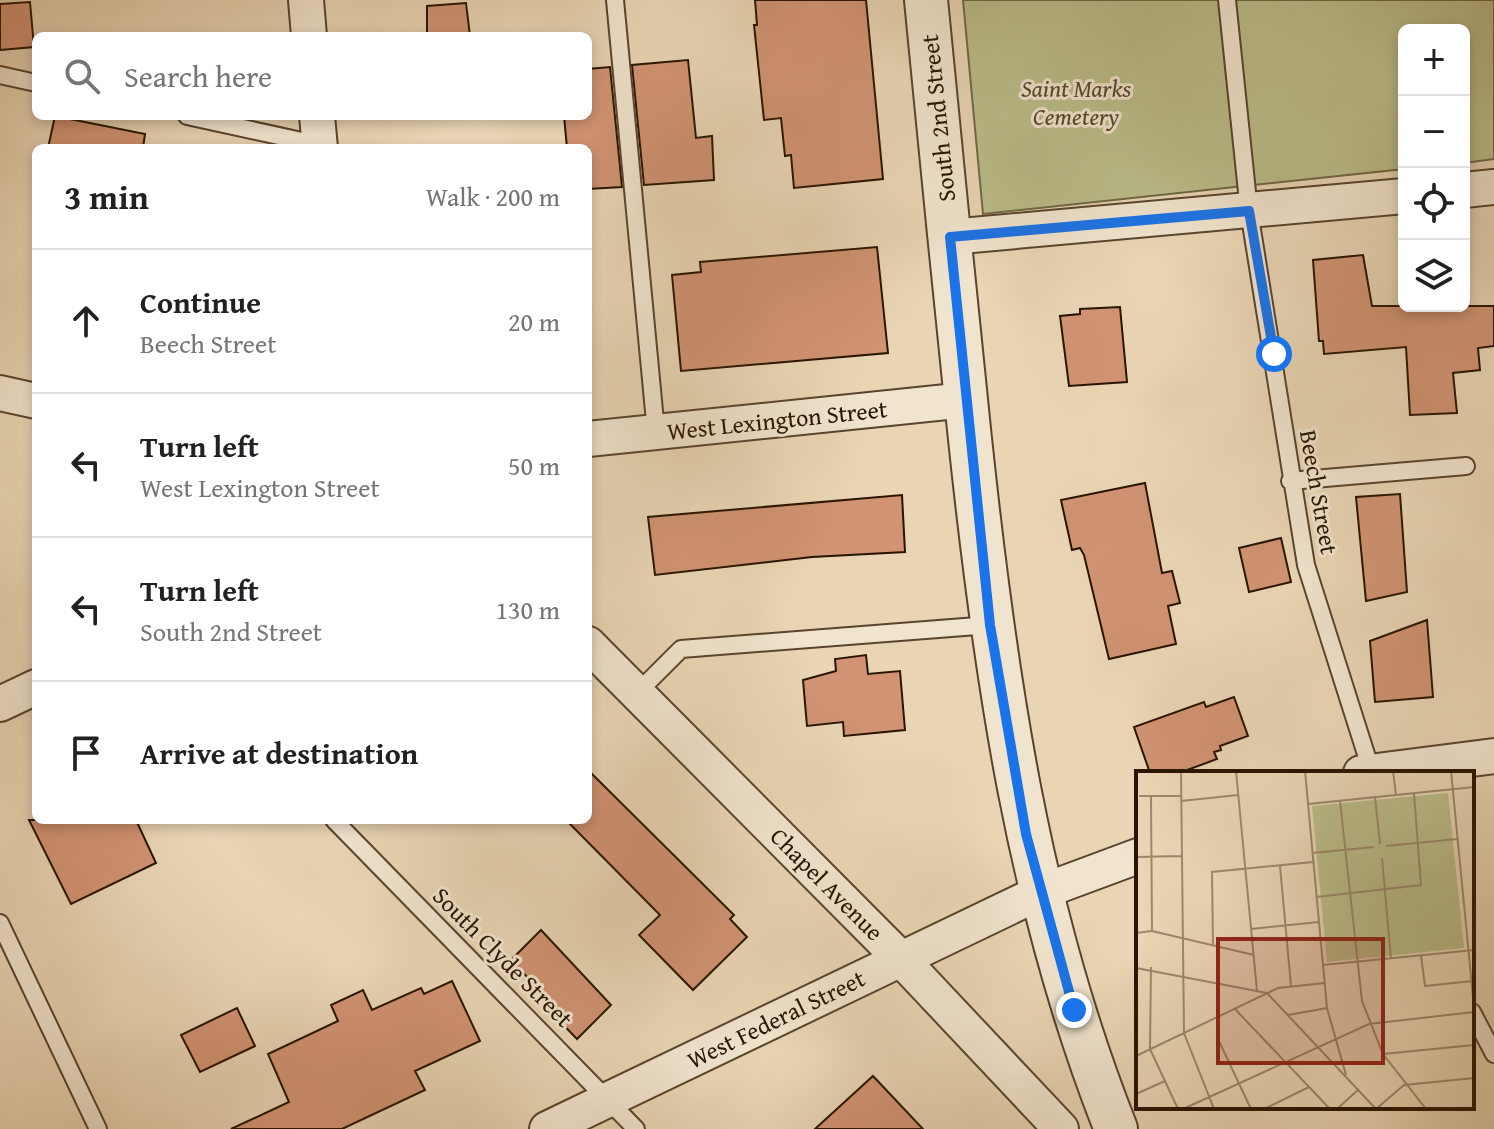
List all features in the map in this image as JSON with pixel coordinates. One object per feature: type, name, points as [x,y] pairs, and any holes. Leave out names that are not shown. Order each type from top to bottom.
[{"type":"street","points":[[306,0],[309,32]]},
{"type":"street","name":"South 2nd Street","points":[[926,0],[990,625],[1026,834],[1074,1010],[1116,1129]]},
{"type":"street","points":[[1470,189],[1494,187]]},
{"type":"street","points":[[950,237],[1398,197]]},
{"type":"street","points":[[0,393],[32,400]]},
{"type":"street","name":"West Lexington Street","points":[[592,439],[966,400]]},
{"type":"street","name":"Chapel Avenue","points":[[592,648],[901,959],[1061,1129]]},
{"type":"street","points":[[0,704],[32,689]]},
{"type":"street","points":[[1376,771],[1494,756]]},
{"type":"street","name":"West Federal Street","points":[[547,1129],[1041,892],[1136,857]]},
{"type":"lane","points":[[615,0],[656,432]]},
{"type":"lane","name":"Beech Street","points":[[1227,0],[1249,211],[1274,354],[1290,481],[1306,565],[1368,771]]},
{"type":"lane","points":[[0,75],[32,82]]},
{"type":"lane","points":[[213,120],[319,136]]},
{"type":"lane","points":[[1290,481],[1466,466]]},
{"type":"lane","points":[[636,694],[681,649],[990,625]]},
{"type":"lane","name":"South Clyde Street","points":[[338,824],[636,1129]]},
{"type":"lane","points":[[0,923],[98,1129]]},
{"type":"lane","points":[[1474,1016],[1493,1052]]},
{"type":"green space","name":"Saint Marks Cemetery","points":[[963,0],[1494,0],[1494,159],[1470,162],[1470,24],[1398,24],[1398,170],[983,214]]},
{"type":"building","points":[[755,0],[866,0],[883,179],[794,188],[791,155],[785,156],[781,118],[764,120],[754,25],[757,25]]},
{"type":"building","points":[[30,2],[32,47],[0,50],[0,4]]},
{"type":"building","points":[[466,3],[470,32],[427,32],[427,6]]},
{"type":"building","points":[[688,60],[696,138],[712,136],[714,180],[644,185],[632,65]]},
{"type":"building","points":[[610,67],[622,187],[592,189],[592,144],[567,144],[564,120],[592,120],[592,69]]},
{"type":"building","points":[[54,120],[75,120],[145,134],[144,144],[49,144]]},
{"type":"building","points":[[877,247],[888,353],[681,371],[672,275],[701,272],[700,262]]},
{"type":"building","points":[[1363,255],[1372,306],[1398,306],[1398,312],[1470,312],[1470,306],[1494,306],[1494,346],[1478,348],[1480,370],[1453,373],[1457,413],[1410,415],[1406,347],[1324,354],[1323,341],[1319,341],[1313,260]]},
{"type":"building","points":[[1120,307],[1127,382],[1069,386],[1060,316],[1080,314],[1080,309]]},
{"type":"building","points":[[1145,483],[1162,573],[1172,571],[1180,603],[1168,606],[1176,644],[1109,659],[1084,555],[1080,548],[1072,550],[1061,500]]},
{"type":"building","points":[[1400,494],[1407,592],[1366,601],[1356,497]]},
{"type":"building","points":[[902,495],[905,552],[812,557],[655,575],[648,517]]},
{"type":"building","points":[[1281,538],[1291,582],[1249,592],[1239,548]]},
{"type":"building","points":[[1427,620],[1433,697],[1375,702],[1370,641]]},
{"type":"building","points":[[866,655],[868,674],[900,671],[905,730],[844,736],[843,722],[807,726],[803,680],[836,671],[835,659]]},
{"type":"building","points":[[1234,697],[1248,736],[1220,746],[1221,750],[1214,752],[1217,759],[1184,771],[1149,771],[1134,727],[1204,702],[1206,707]]},
{"type":"building","points":[[592,774],[734,915],[730,919],[747,937],[693,990],[639,935],[660,915],[570,824],[592,824]]},
{"type":"building","points":[[29,820],[32,824],[138,824],[156,863],[71,904]]},
{"type":"building","points":[[541,930],[611,1005],[577,1039],[548,1009],[553,1004],[511,960]]},
{"type":"building","points":[[452,981],[480,1041],[415,1071],[425,1090],[342,1129],[231,1129],[289,1102],[268,1054],[338,1021],[331,1005],[363,990],[372,1010],[421,988],[424,994]]},
{"type":"building","points":[[237,1008],[255,1046],[200,1072],[181,1035]]},
{"type":"building","points":[[873,1076],[923,1129],[815,1129]]},
{"type":"route","points":[[1074,1010],[1026,834],[990,625],[950,237],[1249,211],[1274,354]]}]
